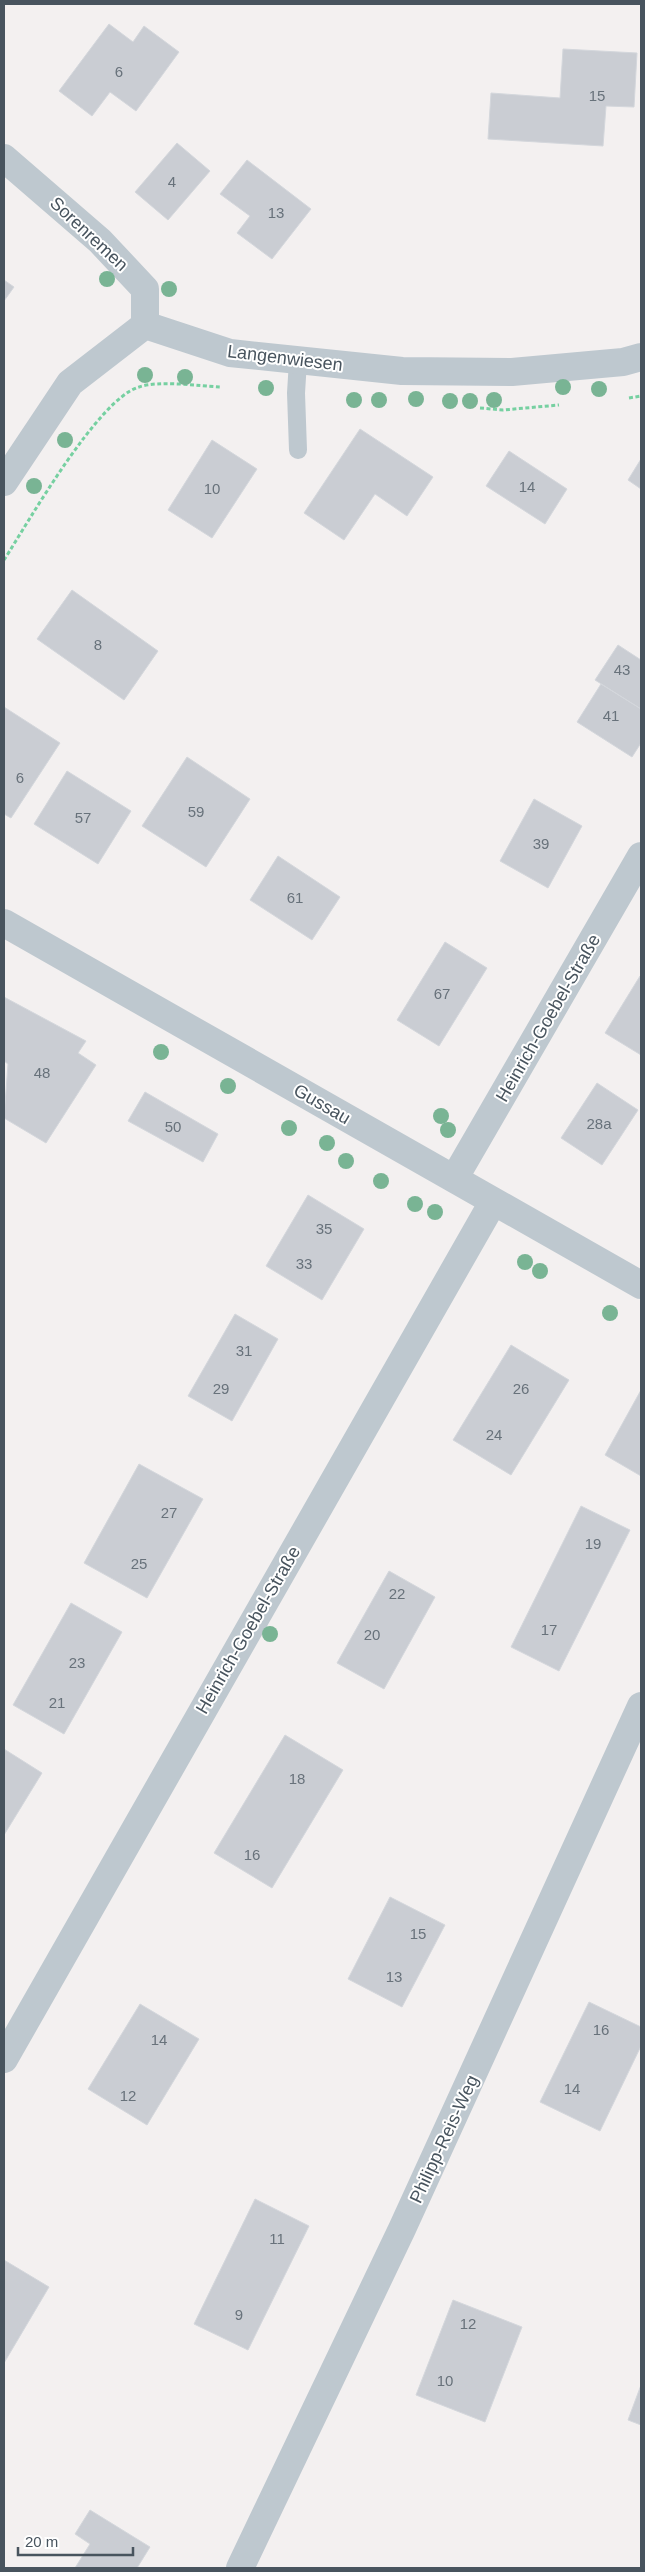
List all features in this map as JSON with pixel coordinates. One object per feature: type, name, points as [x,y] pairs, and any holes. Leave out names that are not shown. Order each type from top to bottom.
[{"type":"street","name":"Sorenremen","points":[[4,158],[100,241],[145,289],[145,325]]},
{"type":"street","name":"Langenwiesen","points":[[145,325],[230,354],[402,371],[512,372],[623,362],[641,357]]},
{"type":"street","points":[[4,482],[70,383],[145,325]]},
{"type":"street","name":"Heinrich-Goebel-Straße","points":[[454,1180],[641,856]]},
{"type":"street","name":"Gussau","points":[[4,923],[641,1286]]},
{"type":"street","name":"Heinrich-Goebel-Straße","points":[[4,2059],[493,1202]]},
{"type":"street","name":"Philipp-Reis-Weg","points":[[240,2568],[402,2229],[641,1706]]},
{"type":"lane","points":[[298,361],[296,393],[298,450]]},
{"type":"path","points":[[4,560],[88,432],[112,405],[139,386],[179,384]]},
{"type":"building","points":[[109,24],[133,42],[144,26],[179,52],[136,111],[110,92],[92,116],[59,91]]},
{"type":"building","points":[[563,49],[637,53],[634,107],[606,106],[603,146],[488,139],[491,93],[560,98]]},
{"type":"building","points":[[177,143],[210,171],[168,220],[135,192]]},
{"type":"building","points":[[247,160],[311,209],[272,259],[237,233],[250,216],[220,194]]},
{"type":"building","points":[[4,280],[14,287],[4,301]]},
{"type":"building","points":[[360,429],[433,477],[407,516],[375,494],[344,540],[304,513]]},
{"type":"building","points":[[212,440],[257,469],[212,538],[168,510]]},
{"type":"building","points":[[509,451],[567,489],[545,524],[486,486]]},
{"type":"building","points":[[641,459],[641,489],[628,480]]},
{"type":"building","points":[[72,590],[158,651],[124,700],[37,639]]},
{"type":"building","points":[[618,645],[641,660],[641,709],[595,680]]},
{"type":"building","points":[[601,684],[641,709],[641,743],[632,757],[577,722]]},
{"type":"building","points":[[4,707],[60,743],[11,818],[4,814]]},
{"type":"building","points":[[187,757],[250,799],[206,867],[142,826]]},
{"type":"building","points":[[67,771],[131,811],[98,864],[34,824]]},
{"type":"building","points":[[534,799],[582,826],[548,888],[500,861]]},
{"type":"building","points":[[278,856],[340,897],[312,940],[250,900]]},
{"type":"building","points":[[445,942],[487,968],[439,1046],[397,1020]]},
{"type":"building","points":[[641,976],[641,1055],[605,1033]]},
{"type":"building","points":[[4,997],[86,1041],[78,1053],[96,1065],[46,1143],[4,1118],[8,1064],[4,1061]]},
{"type":"building","points":[[597,1083],[638,1110],[602,1165],[561,1138]]},
{"type":"building","points":[[145,1092],[218,1134],[203,1162],[128,1121]]},
{"type":"building","points":[[308,1195],[364,1229],[322,1300],[266,1266]]},
{"type":"building","points":[[235,1314],[278,1339],[232,1421],[188,1396]]},
{"type":"building","points":[[511,1345],[569,1380],[511,1475],[453,1440]]},
{"type":"building","points":[[641,1390],[641,1476],[605,1455]]},
{"type":"building","points":[[139,1464],[203,1499],[147,1598],[84,1563]]},
{"type":"building","points":[[581,1506],[630,1530],[559,1671],[511,1647]]},
{"type":"building","points":[[389,1571],[435,1597],[384,1689],[337,1663]]},
{"type":"building","points":[[71,1603],[122,1632],[64,1734],[13,1705]]},
{"type":"building","points":[[285,1735],[343,1770],[272,1888],[214,1853]]},
{"type":"building","points":[[4,1749],[42,1773],[4,1835]]},
{"type":"building","points":[[390,1897],[445,1925],[402,2007],[348,1979]]},
{"type":"building","points":[[589,2002],[641,2027],[641,2046],[600,2131],[540,2102]]},
{"type":"building","points":[[140,2004],[199,2039],[147,2125],[88,2089]]},
{"type":"building","points":[[255,2199],[309,2226],[248,2350],[194,2324]]},
{"type":"building","points":[[4,2260],[49,2287],[4,2363]]},
{"type":"building","points":[[453,2300],[522,2327],[485,2422],[416,2395]]},
{"type":"building","points":[[641,2385],[641,2425],[628,2420]]},
{"type":"building","points":[[90,2510],[150,2547],[137,2568],[75,2568],[90,2544],[75,2534]]}]
